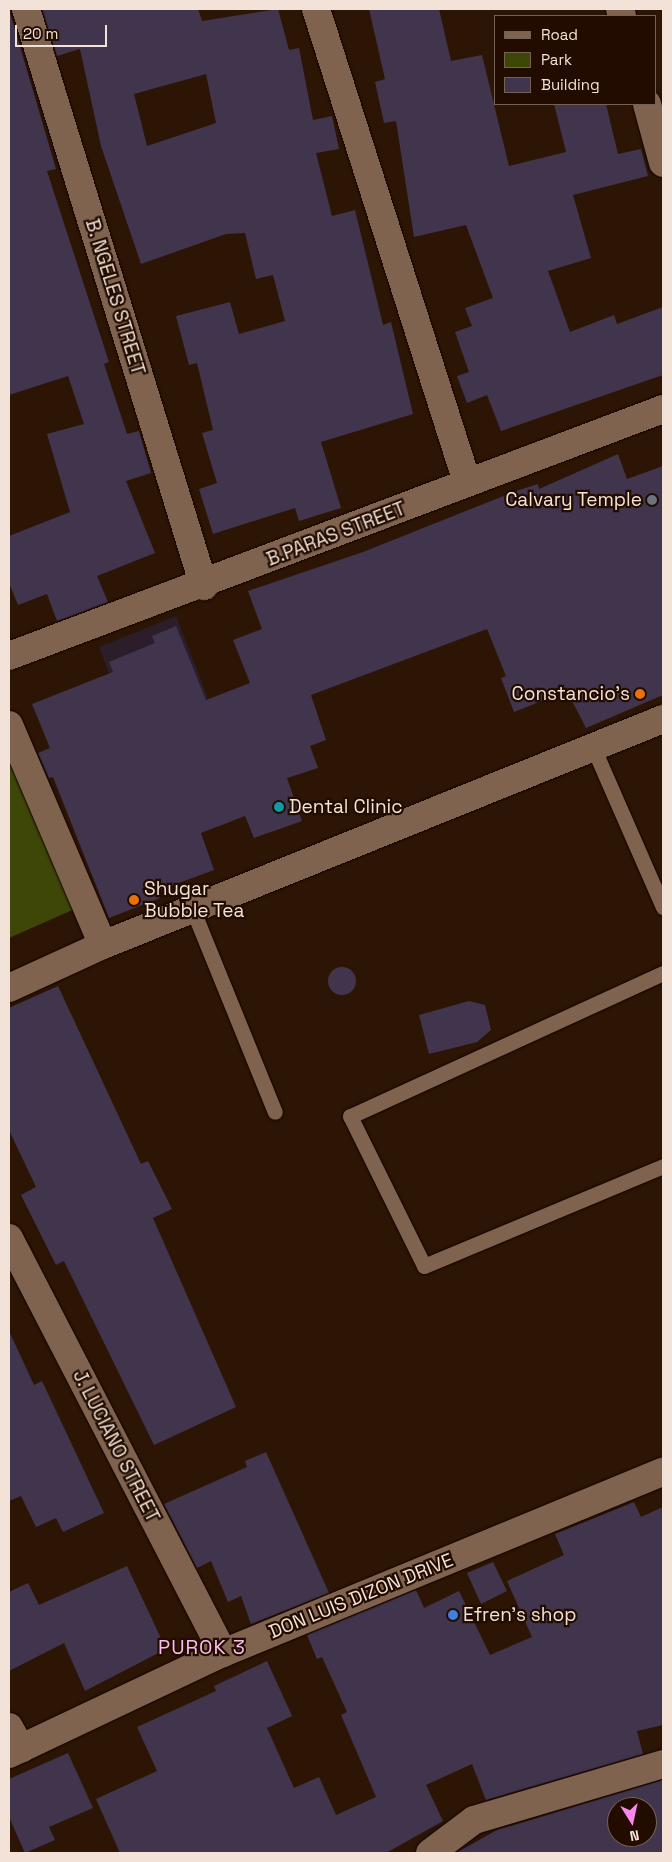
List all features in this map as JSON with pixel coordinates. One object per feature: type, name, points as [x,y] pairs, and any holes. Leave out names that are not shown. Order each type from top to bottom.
[{"type":"street","name":"B. NGELES STREET","points":[[26,9],[204,586]]},
{"type":"street","points":[[316,9],[466,483]]},
{"type":"street","points":[[647,105],[663,163]]},
{"type":"street","name":"B.PARAS STREET","points":[[9,656],[204,586],[466,483],[663,409]]},
{"type":"street","points":[[9,988],[103,945],[192,908],[663,719]]},
{"type":"street","points":[[9,725],[103,945]]},
{"type":"street","name":"J. LUCIANO STREET","points":[[9,1238],[223,1653]]},
{"type":"street","name":"DON LUIS DIZON DRIVE","points":[[13,1743],[223,1653],[663,1472]]},
{"type":"street","points":[[430,1853],[474,1820],[663,1764]]},
{"type":"lane","points":[[593,747],[663,907]]},
{"type":"lane","points":[[192,908],[275,1112]]},
{"type":"lane","points":[[663,973],[350,1116],[424,1266],[663,1166]]},
{"type":"shaded area","points":[[176,616],[208,698],[130,728],[99,647]]},
{"type":"green space","points":[[9,753],[77,908],[9,938]]},
{"type":"building","points":[[9,9],[56,169],[47,171],[109,362],[104,364],[127,434],[139,431],[151,473],[126,481],[155,553],[97,576],[108,602],[57,621],[47,594],[18,605],[9,583],[9,536],[70,512],[47,434],[84,424],[68,376],[9,395]]},
{"type":"building","points":[[42,9],[198,9],[202,21],[278,9],[289,50],[299,48],[313,120],[332,116],[339,149],[316,153],[332,216],[355,210],[383,325],[391,322],[413,414],[321,442],[341,508],[299,521],[295,508],[213,534],[199,489],[217,483],[202,433],[213,430],[197,363],[189,365],[176,316],[230,302],[239,334],[285,321],[273,275],[256,279],[245,233],[226,234],[141,264],[101,146],[80,49],[57,56]],"holes":[[[206,74],[216,123],[147,146],[134,94]]]},
{"type":"building","points":[[369,9],[439,9],[451,61],[482,55],[509,166],[566,152],[554,105],[606,105],[618,154],[641,149],[648,176],[573,195],[591,258],[548,271],[570,332],[614,315],[617,324],[663,307],[663,375],[501,431],[487,395],[467,403],[457,376],[469,372],[455,332],[472,326],[465,308],[493,298],[466,225],[414,237],[396,121],[384,123],[375,82],[385,79]]},
{"type":"building","points":[[618,454],[627,479],[663,466],[663,695],[586,728],[567,691],[514,712],[501,678],[506,676],[487,629],[311,695],[326,740],[310,746],[318,768],[287,778],[302,821],[254,838],[245,816],[201,833],[214,870],[157,891],[160,898],[109,918],[53,777],[49,778],[38,753],[50,748],[32,704],[113,672],[109,662],[155,643],[152,636],[176,626],[206,700],[250,683],[233,640],[262,629],[248,591],[363,552],[516,491],[538,484],[539,489]]},
{"type":"building","points":[[342,967],[352,971],[356,981],[352,991],[342,995],[332,991],[328,981],[332,971]]},
{"type":"building","points":[[58,986],[141,1164],[148,1161],[172,1209],[153,1218],[236,1407],[154,1445],[64,1261],[56,1265],[21,1195],[36,1187],[9,1130],[9,1008]]},
{"type":"building","points":[[469,1001],[485,1005],[491,1030],[477,1042],[429,1054],[419,1015]]},
{"type":"building","points":[[9,1331],[34,1385],[42,1381],[104,1513],[63,1532],[56,1518],[36,1527],[21,1496],[9,1501]]},
{"type":"building","points":[[266,1452],[329,1593],[251,1624],[241,1596],[228,1602],[211,1561],[197,1568],[164,1504],[247,1467],[245,1461]]},
{"type":"building","points":[[634,1502],[641,1517],[663,1507],[663,1725],[637,1731],[643,1754],[486,1800],[472,1764],[426,1785],[443,1821],[386,1853],[120,1853],[96,1799],[157,1771],[137,1727],[216,1691],[214,1686],[267,1661],[292,1716],[267,1728],[294,1788],[319,1777],[336,1815],[376,1797],[341,1715],[347,1712],[322,1657],[317,1659],[307,1635],[416,1590],[424,1608],[459,1591],[490,1655],[532,1637],[507,1581],[564,1555],[555,1534]]},
{"type":"building","points":[[493,1562],[507,1591],[481,1604],[467,1573]]},
{"type":"building","points":[[127,1566],[166,1649],[85,1691],[64,1643],[9,1671],[9,1592],[28,1583],[39,1605]]},
{"type":"building","points":[[68,1753],[93,1808],[49,1827],[55,1840],[25,1853],[9,1817],[9,1779]]},
{"type":"building","points":[[663,1780],[663,1853],[456,1853],[497,1830]]},
{"type":"place","name":"Calvary Temple","points":[[652,500]]},
{"type":"place","name":"Constancio's","points":[[640,694]]},
{"type":"place","name":"Dental Clinic","points":[[279,807]]},
{"type":"place","name":"Shugar Bubble Tea","points":[[134,900]]},
{"type":"place","name":"Efren's shop","points":[[453,1615]]},
{"type":"district","name":"PUROK 3","points":[[202,1647]]}]
